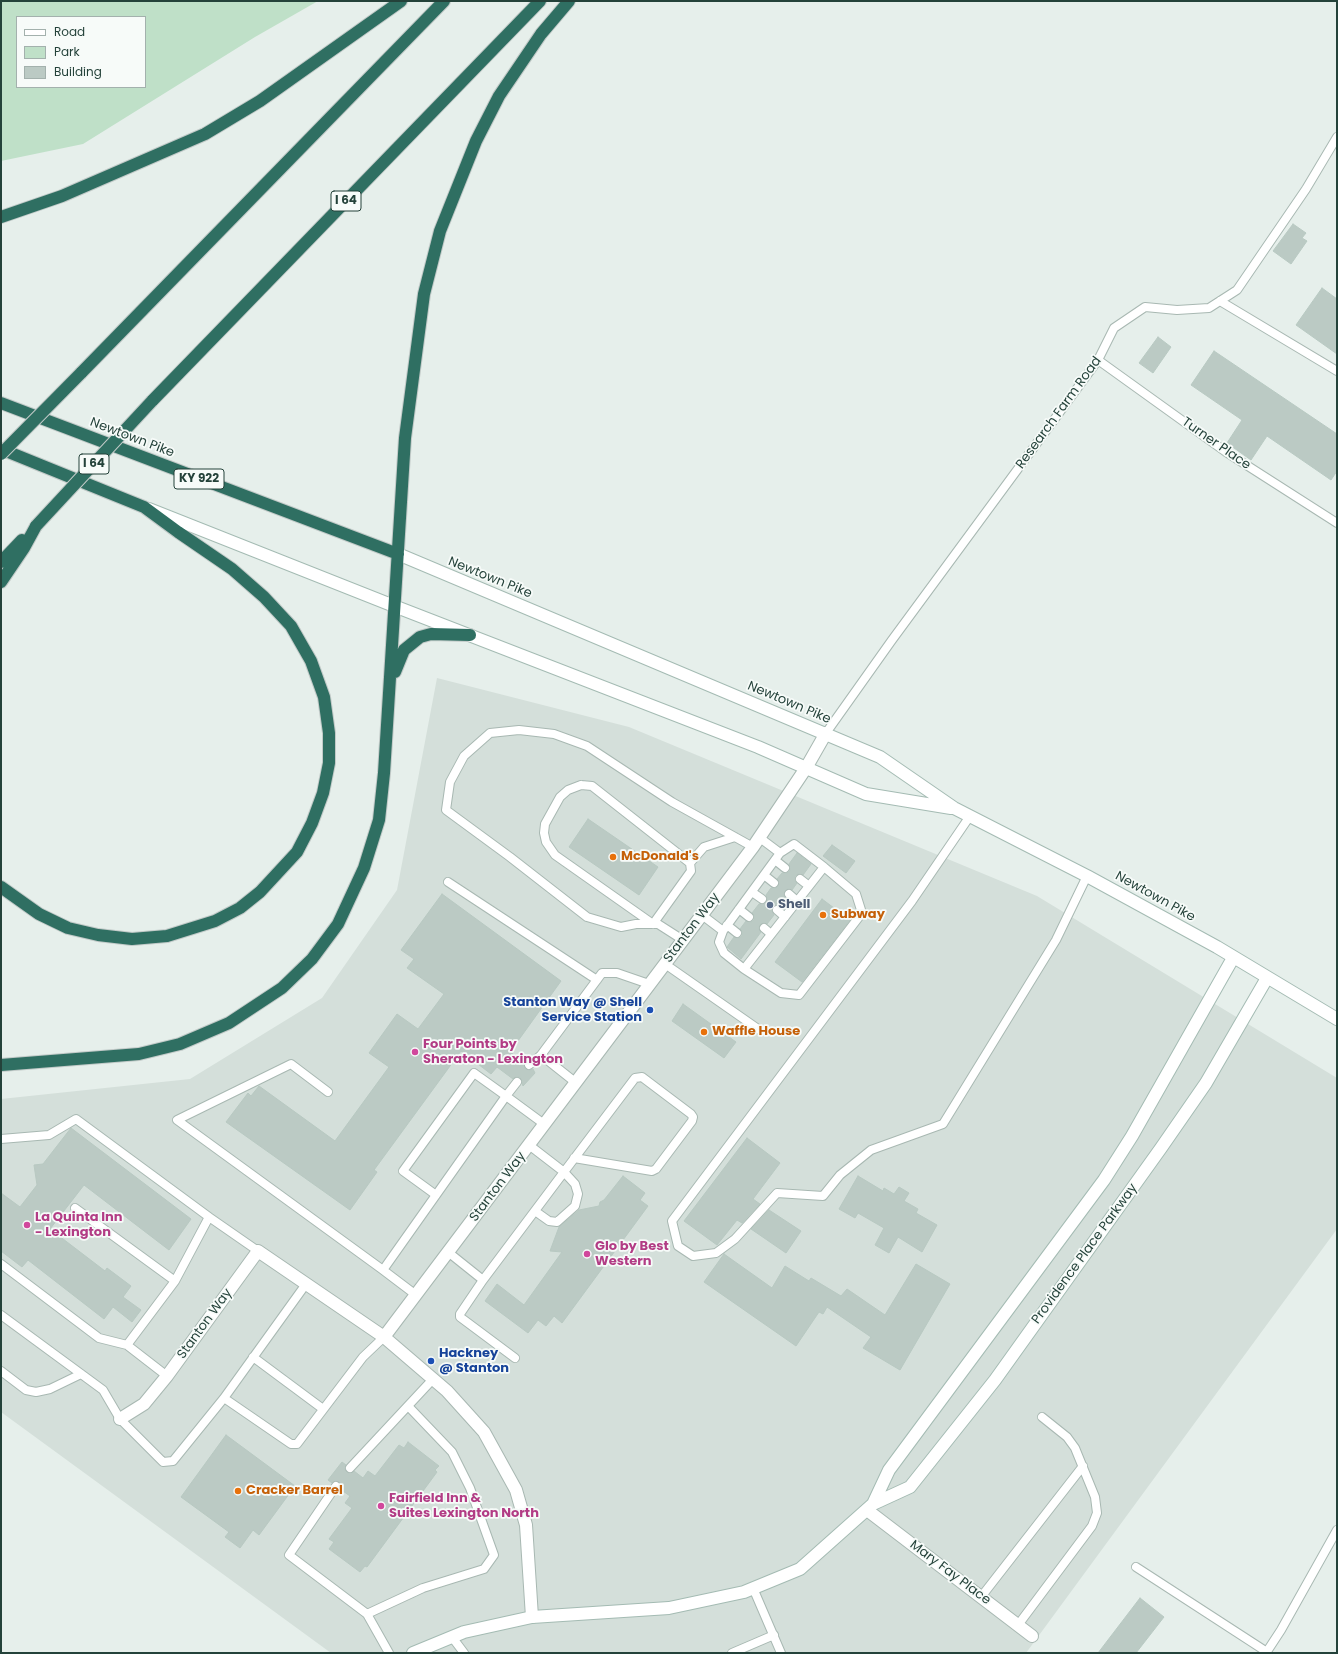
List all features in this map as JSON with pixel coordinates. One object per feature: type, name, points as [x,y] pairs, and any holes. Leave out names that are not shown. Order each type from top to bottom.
[{"type":"highway","points":[[1,217],[62,196],[205,134],[260,101],[401,1]]},
{"type":"highway","points":[[1,454],[444,1]]},
{"type":"highway","name":"I 64","points":[[1,562],[152,401],[540,1]]},
{"type":"highway","points":[[1,1064],[139,1054],[180,1044],[229,1023],[282,988],[312,959],[338,924],[364,868],[379,820],[390,690],[405,438],[415,348],[424,294],[440,231],[476,141],[499,96],[541,34],[569,1]]},
{"type":"highway","name":"Newtown Pike","points":[[1,403],[398,554]]},
{"type":"highway","name":"Newtown Pike","points":[[1,449],[144,507]]},
{"type":"highway","points":[[1,887],[39,914],[68,928],[98,934],[132,939],[167,936],[216,922],[240,908],[260,892],[297,852],[323,793],[329,764],[329,733],[324,697],[311,661],[291,626],[264,597],[232,569],[144,507]]},
{"type":"highway","points":[[1,582],[24,548],[36,526]]},
{"type":"highway","points":[[390,690],[398,662],[404,650],[411,643],[420,637],[431,634],[470,636]]},
{"type":"street","name":"Newtown Pike","points":[[144,507],[470,636],[758,747],[866,794],[954,808]]},
{"type":"street","name":"Newtown Pike","points":[[398,554],[880,757],[954,808],[1087,876],[1233,958],[1337,1019]]},
{"type":"street","name":"Stanton Way","points":[[384,1337],[757,842],[806,768],[826,733]]},
{"type":"street","name":"Providence Place Parkway","points":[[870,1507],[889,1470],[1104,1180],[1132,1136],[1233,958]]},
{"type":"street","name":"Providence Place Parkway","points":[[413,1653],[464,1632],[532,1617],[669,1608],[744,1592],[800,1569],[870,1507],[910,1487],[995,1380],[1206,1083],[1267,978]]},
{"type":"street","name":"Stanton Way","points":[[120,1419],[144,1404],[167,1376],[258,1250]]},
{"type":"street","points":[[258,1250],[384,1337],[447,1391],[484,1432],[516,1490],[526,1525],[532,1617]]},
{"type":"street","name":"Mary Fay Place","points":[[870,1507],[981,1597],[1032,1636]]},
{"type":"lane","name":"Research Farm Road","points":[[826,733],[897,633],[1098,360],[1114,328],[1145,307],[1177,310],[1208,308],[1237,290],[1306,188],[1337,137]]},
{"type":"lane","points":[[1220,301],[1337,371]]},
{"type":"lane","name":"Turner Place","points":[[1098,360],[1226,452],[1336,521]]},
{"type":"lane","points":[[683,940],[658,924],[621,927],[587,917],[510,857],[446,810],[450,782],[464,756],[490,733],[519,730],[554,734],[587,746],[672,802],[735,836],[757,842],[777,856],[785,868]]},
{"type":"lane","points":[[580,785],[592,786],[690,863],[691,871],[653,924],[555,855],[546,842],[544,833],[545,824],[560,797],[568,790],[580,785]]},
{"type":"lane","points":[[970,816],[912,900],[672,1221],[678,1246],[693,1256],[716,1253],[734,1239],[777,1193],[823,1196],[840,1175],[871,1150],[943,1124],[1056,940],[1087,876]]},
{"type":"lane","points":[[690,863],[704,847],[735,836]]},
{"type":"lane","points":[[794,844],[856,894],[862,913],[799,995],[781,993],[744,969],[724,954],[720,942],[725,928],[777,856],[794,844]]},
{"type":"lane","points":[[744,969],[824,867]]},
{"type":"lane","points":[[764,875],[774,883]]},
{"type":"lane","points":[[800,879],[809,886]]},
{"type":"lane","points":[[448,882],[597,980]]},
{"type":"lane","points":[[752,892],[762,899]]},
{"type":"lane","points":[[789,894],[798,901]]},
{"type":"lane","points":[[739,909],[749,917]]},
{"type":"lane","points":[[777,910],[785,917]]},
{"type":"lane","points":[[702,915],[737,933]]},
{"type":"lane","points":[[764,928],[771,934]]},
{"type":"lane","points":[[752,944],[759,950]]},
{"type":"lane","points":[[665,964],[761,1031]]},
{"type":"lane","points":[[529,1065],[541,1055],[602,972],[617,973],[649,984]]},
{"type":"lane","points":[[541,1055],[575,1082]]},
{"type":"lane","points":[[328,1092],[291,1064],[177,1120],[416,1295]]},
{"type":"lane","points":[[436,1195],[403,1171],[474,1073],[544,1124]]},
{"type":"lane","points":[[515,1358],[462,1320],[460,1317],[460,1314],[483,1280],[574,1158],[635,1078],[642,1077],[693,1117],[692,1121],[656,1169],[647,1171],[574,1158]]},
{"type":"lane","points":[[383,1270],[516,1082]]},
{"type":"lane","points":[[1,1139],[49,1135],[76,1119],[209,1217],[258,1250]]},
{"type":"lane","points":[[529,1145],[564,1172],[575,1184],[578,1194],[575,1206],[556,1222],[549,1221],[535,1211]]},
{"type":"lane","points":[[75,1208],[175,1281]]},
{"type":"lane","points":[[127,1345],[175,1281],[209,1217]]},
{"type":"lane","points":[[448,1252],[483,1280]]},
{"type":"lane","points":[[1,1264],[99,1338],[127,1345],[167,1376]]},
{"type":"lane","points":[[1,1315],[103,1390],[120,1419],[163,1462],[173,1461],[224,1398],[306,1284]]},
{"type":"lane","points":[[224,1398],[290,1444],[298,1444],[323,1408],[363,1357],[384,1337]]},
{"type":"lane","points":[[253,1357],[323,1408]]},
{"type":"lane","points":[[1,1371],[26,1390],[36,1392],[50,1389],[81,1374]]},
{"type":"lane","points":[[350,1468],[433,1379]]},
{"type":"lane","points":[[367,1614],[423,1588],[484,1569],[494,1555],[470,1488],[452,1452],[408,1406]]},
{"type":"lane","points":[[1018,1625],[1092,1526],[1097,1513],[1095,1497],[1075,1448],[1067,1436],[1042,1417]]},
{"type":"lane","points":[[981,1597],[1083,1466]]},
{"type":"lane","points":[[336,1486],[289,1555],[367,1614],[389,1653]]},
{"type":"lane","points":[[1136,1567],[1267,1652],[1337,1530]]},
{"type":"lane","points":[[753,1588],[782,1653]]},
{"type":"lane","points":[[732,1653],[774,1635]]},
{"type":"lane","points":[[452,1637],[464,1653]]},
{"type":"shaded area","points":[[437,678],[629,727],[1037,896],[1337,1078],[1337,1229],[1026,1653],[331,1653],[1,1412],[1,1099],[190,1079],[322,998],[397,890]]},
{"type":"green space","points":[[1,1],[318,1],[255,37],[83,144],[1,161]]},
{"type":"building","points":[[1293,224],[1306,233],[1302,238],[1307,241],[1291,264],[1273,251]]},
{"type":"building","points":[[1322,288],[1337,299],[1337,354],[1296,325]]},
{"type":"building","points":[[1158,337],[1171,347],[1153,373],[1139,363]]},
{"type":"building","points":[[1214,351],[1337,434],[1337,471],[1331,480],[1267,436],[1251,460],[1227,443],[1242,420],[1191,385]]},
{"type":"building","name":"McDonald's","points":[[588,819],[658,867],[639,895],[569,847]]},
{"type":"building","points":[[832,845],[855,861],[846,873],[823,856]]},
{"type":"building","name":"Shell","points":[[797,853],[811,864],[803,875],[798,874],[795,876],[795,881],[797,883],[792,890],[788,889],[785,891],[784,895],[786,898],[780,906],[776,905],[773,907],[772,911],[774,915],[767,924],[763,923],[760,925],[759,929],[761,932],[741,959],[727,947],[734,937],[739,938],[742,936],[742,931],[740,929],[746,921],[751,922],[754,920],[754,915],[752,913],[759,904],[766,902],[766,895],[771,888],[776,888],[778,886],[777,879],[782,873],[787,873],[790,871],[789,864]]},
{"type":"building","name":"Four Points by Sheraton - Lexington","points":[[442,894],[561,981],[510,1052],[524,1062],[525,1069],[533,1069],[535,1073],[523,1086],[520,1077],[515,1077],[513,1079],[497,1067],[491,1074],[461,1051],[374,1170],[377,1172],[350,1210],[226,1122],[248,1093],[251,1096],[259,1086],[335,1141],[389,1067],[369,1053],[397,1014],[418,1029],[444,994],[407,968],[414,959],[401,950]]},
{"type":"building","points":[[822,899],[850,920],[802,982],[775,962]]},
{"type":"building","name":"Waffle House","points":[[683,1004],[736,1042],[724,1058],[672,1021]]},
{"type":"building","name":"La Quinta Inn - Lexington","points":[[71,1128],[191,1219],[169,1250],[84,1185],[50,1229],[105,1271],[107,1268],[131,1286],[123,1297],[141,1310],[132,1322],[113,1307],[104,1319],[28,1260],[22,1267],[1,1251],[1,1193],[20,1207],[37,1185],[34,1165],[43,1164]]},
{"type":"building","points":[[747,1138],[780,1163],[753,1199],[760,1204],[742,1223],[737,1220],[717,1245],[684,1221]]},
{"type":"building","name":"Glo by Best Western","points":[[623,1176],[645,1193],[640,1200],[648,1206],[562,1323],[554,1316],[546,1326],[538,1320],[528,1333],[485,1301],[497,1284],[524,1305],[562,1252],[550,1251],[559,1227],[579,1210],[599,1206],[600,1202],[604,1200]]},
{"type":"building","points":[[858,1176],[883,1191],[884,1188],[894,1194],[899,1187],[909,1193],[904,1201],[918,1209],[916,1213],[937,1225],[922,1252],[898,1237],[889,1253],[875,1245],[884,1228],[858,1213],[855,1218],[839,1209]]},
{"type":"building","points":[[769,1210],[801,1231],[786,1253],[751,1229]]},
{"type":"building","points":[[724,1254],[772,1288],[785,1266],[809,1281],[811,1278],[841,1296],[847,1289],[885,1315],[916,1264],[950,1284],[900,1370],[863,1348],[871,1337],[827,1307],[823,1314],[819,1312],[796,1346],[704,1282]]},
{"type":"building","name":"Cracker Barrel","points":[[226,1435],[295,1486],[259,1535],[253,1530],[240,1548],[225,1537],[229,1532],[181,1497]]},
{"type":"building","name":"Fairfield Inn & Suites Lexington North","points":[[408,1442],[439,1466],[435,1470],[437,1472],[367,1567],[365,1566],[360,1572],[329,1549],[334,1542],[329,1539],[352,1508],[345,1503],[350,1496],[340,1489],[341,1483],[336,1481],[332,1483],[328,1480],[342,1462],[346,1465],[345,1470],[348,1473],[354,1471],[363,1478],[368,1471],[375,1476],[399,1445],[404,1448]]},
{"type":"building","points":[[1140,1598],[1164,1617],[1136,1653],[1098,1653]]},
{"type":"place","name":"McDonald's","points":[[613,857]]},
{"type":"place","name":"Shell","points":[[770,905]]},
{"type":"place","name":"Subway","points":[[823,915]]},
{"type":"place","name":"Stanton Way @ Shell Service Station","points":[[650,1010]]},
{"type":"place","name":"Waffle House","points":[[704,1032]]},
{"type":"place","name":"Four Points by Sheraton - Lexington","points":[[415,1052]]},
{"type":"place","name":"La Quinta Inn - Lexington","points":[[27,1225]]},
{"type":"place","name":"Glo by Best Western","points":[[587,1254]]},
{"type":"place","name":"Hackney @ Stanton","points":[[431,1361]]},
{"type":"place","name":"Cracker Barrel","points":[[238,1491]]},
{"type":"place","name":"Fairfield Inn & Suites Lexington North","points":[[381,1506]]}]
